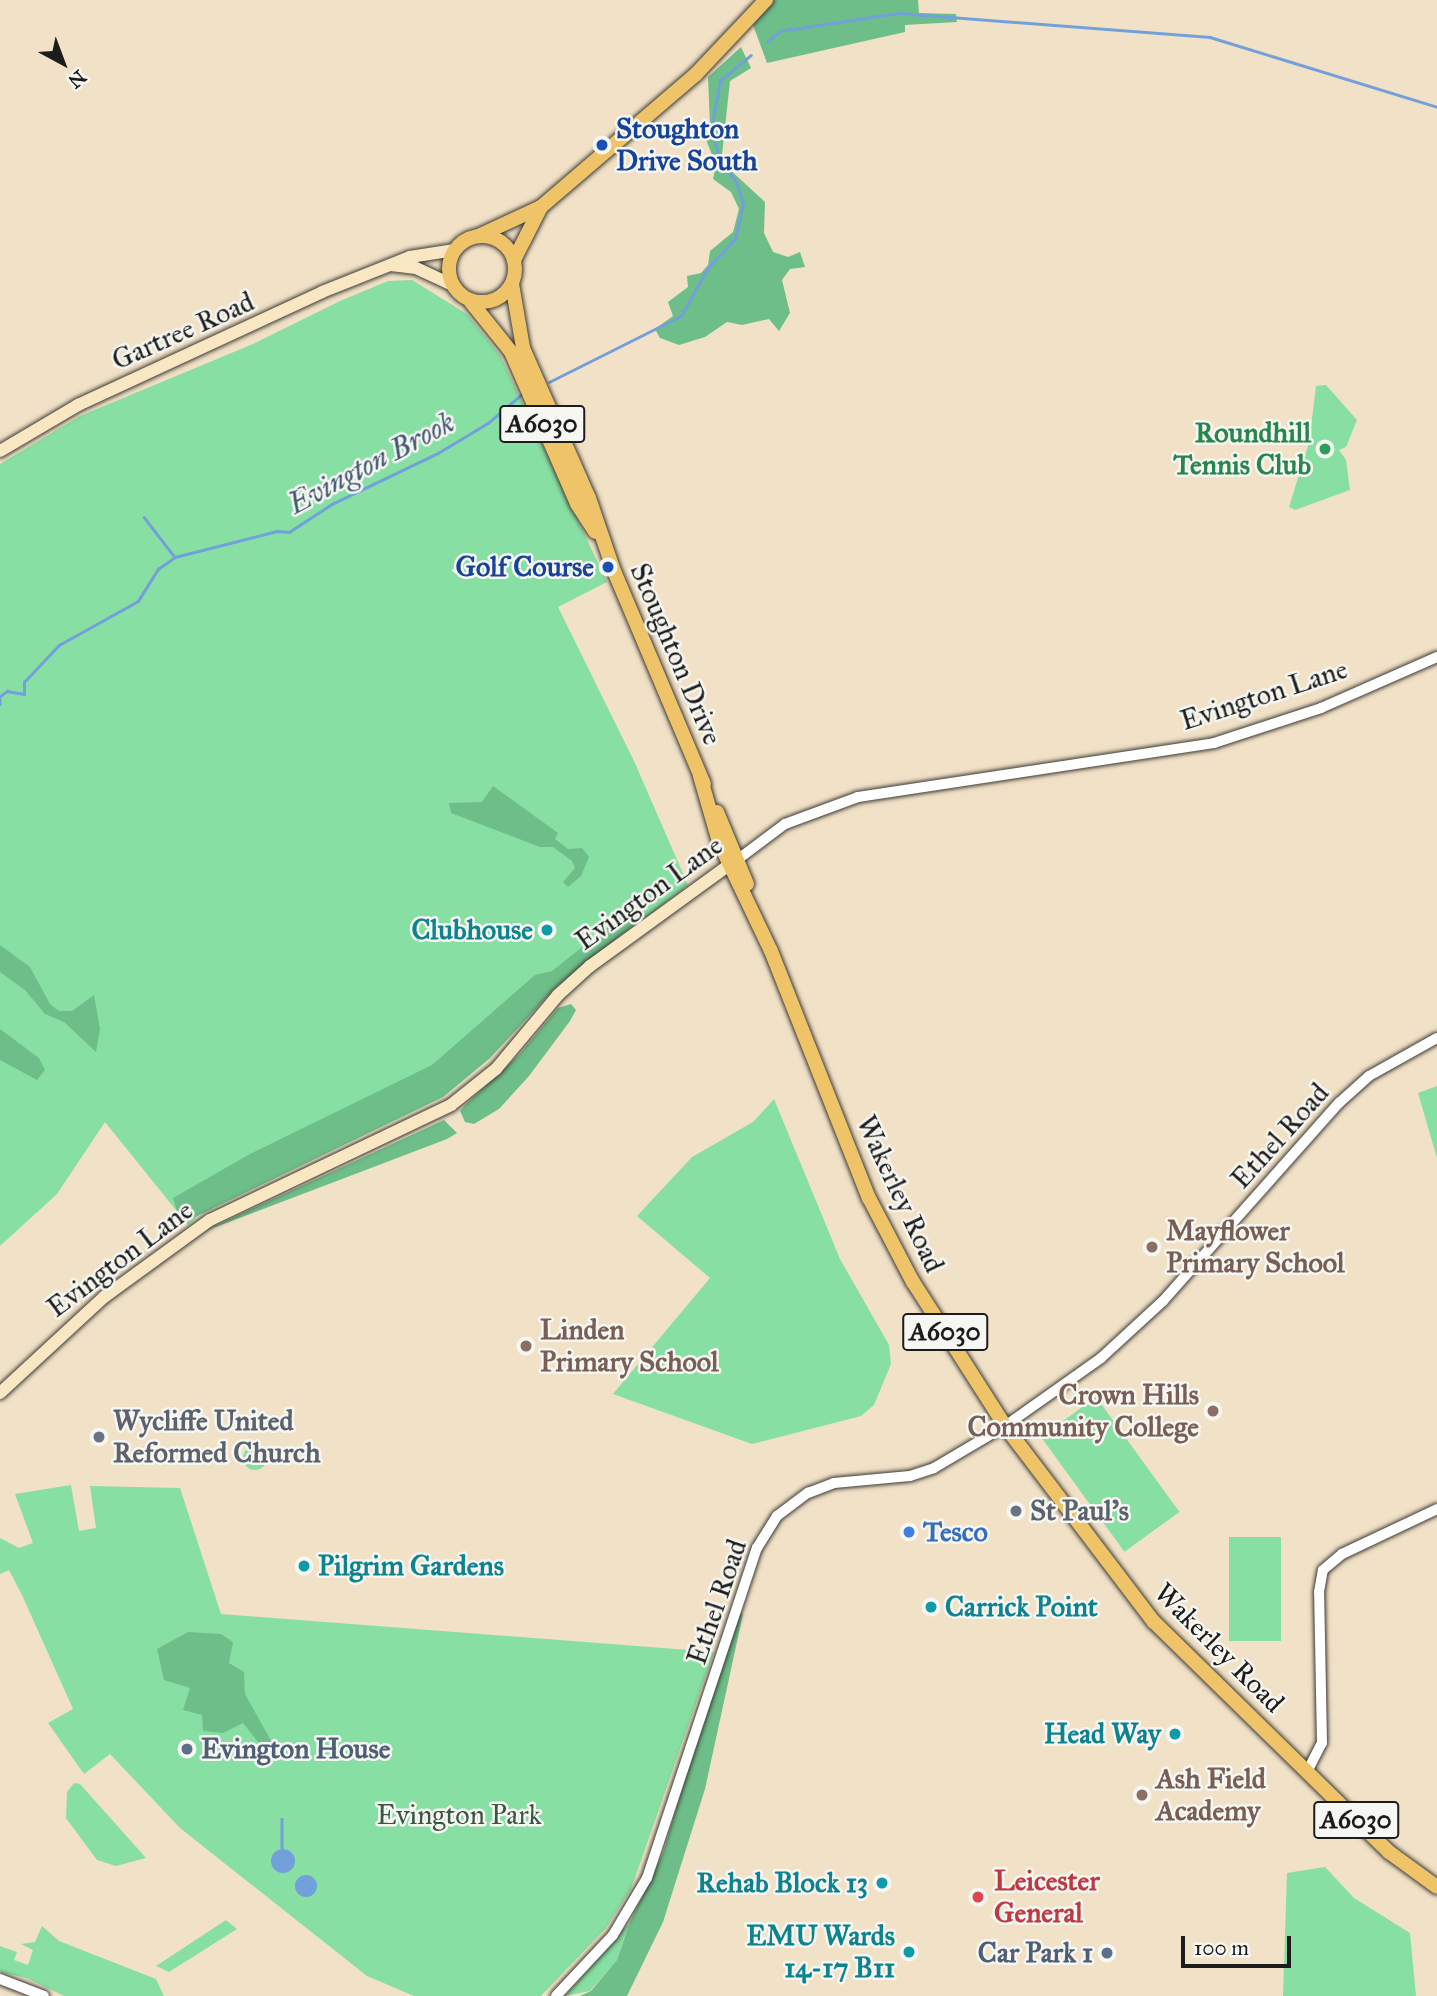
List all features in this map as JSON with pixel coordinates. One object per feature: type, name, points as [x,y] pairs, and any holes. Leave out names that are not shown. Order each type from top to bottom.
[{"type":"highway","points":[[541,207],[514,260],[512,284],[491,302],[471,302],[452,285],[448,271],[454,250],[541,207],[696,74],[743,28],[766,0]]},
{"type":"highway","points":[[478,236],[503,244],[514,260]]},
{"type":"highway","name":"Stoughton Drive","points":[[512,284],[523,348],[589,498],[607,551],[734,862]]},
{"type":"highway","name":"Stoughton Drive","points":[[471,302],[511,352],[577,504],[607,551]]},
{"type":"highway","name":"Wakerley Road","points":[[734,862],[884,1229],[1004,1426],[1139,1605],[1308,1770]]},
{"type":"highway","name":"A6030","points":[[1308,1770],[1389,1853],[1437,1887]]},
{"type":"main road","name":"Gartree Road","points":[[0,451],[78,405],[322,292],[410,257],[454,250]]},
{"type":"main road","points":[[391,265],[416,268],[452,285]]},
{"type":"main road","name":"Evington Lane","points":[[0,1393],[104,1297],[210,1220],[452,1105],[496,1069],[558,995],[590,967],[734,862]]},
{"type":"street","name":"Evington Lane","points":[[734,862],[785,824],[858,797],[1214,743],[1321,708],[1437,657]]},
{"type":"street","name":"Ethel Road","points":[[556,1996],[625,1918],[657,1856],[749,1569],[770,1525],[792,1503],[821,1487],[923,1472],[1004,1426],[1101,1358],[1163,1301],[1339,1103],[1369,1076],[1437,1038]]},
{"type":"street","points":[[1308,1770],[1322,1743],[1319,1592],[1323,1570],[1342,1554],[1437,1509]]},
{"type":"street","points":[[0,1979],[44,1996]]},
{"type":"green space","points":[[774,0],[918,0],[919,13],[956,14],[957,22],[905,25],[905,32],[767,63],[753,25]]},
{"type":"green space","points":[[741,47],[751,68],[730,81],[722,155],[728,168],[765,202],[764,233],[773,252],[788,257],[800,252],[805,267],[790,269],[782,280],[790,313],[779,331],[769,319],[742,325],[727,322],[705,337],[679,345],[660,338],[655,329],[673,316],[668,302],[688,287],[687,276],[701,273],[708,265],[710,251],[733,232],[739,209],[731,192],[713,179],[716,165],[705,137],[710,125],[708,77]]},
{"type":"green space","points":[[412,280],[467,314],[500,355],[607,582],[558,607],[634,761],[688,885],[556,987],[490,1058],[443,1097],[204,1210],[188,1225],[105,1122],[57,1194],[0,1246],[0,464],[80,416],[253,344],[340,301],[388,281]]},
{"type":"green space","name":"Roundhill Tennis Club","points":[[1326,385],[1357,420],[1346,447],[1339,450],[1346,460],[1350,490],[1295,510],[1289,507],[1309,443],[1316,386]]},
{"type":"green space","points":[[493,786],[558,833],[555,839],[568,849],[582,848],[589,857],[581,876],[568,887],[563,882],[575,868],[572,861],[553,847],[540,847],[451,813],[449,803],[482,802]]},
{"type":"green space","points":[[633,907],[634,924],[556,987],[490,1058],[443,1097],[189,1220],[179,1219],[173,1198],[250,1154],[432,1065],[535,975],[552,971]]},
{"type":"green space","points":[[0,945],[30,967],[50,1004],[59,1011],[72,1011],[94,995],[100,1029],[96,1052],[64,1022],[45,1014],[25,990],[0,972]]},
{"type":"green space","points":[[571,1004],[576,1010],[570,1021],[529,1076],[499,1109],[474,1124],[465,1122],[460,1111],[465,1105],[518,1056],[558,1008]]},
{"type":"green space","points":[[0,1029],[39,1058],[45,1070],[37,1080],[0,1060]]},
{"type":"green space","points":[[1437,1086],[1437,1158],[1418,1093]]},
{"type":"green space","points":[[774,1099],[840,1259],[889,1345],[891,1364],[874,1405],[861,1416],[752,1444],[613,1394],[710,1278],[637,1216],[692,1157],[753,1122]]},
{"type":"green space","points":[[444,1120],[457,1133],[447,1139],[200,1233]]},
{"type":"green space","points":[[1096,1397],[1179,1512],[1124,1552],[1041,1437]]},
{"type":"green space","points":[[255,1446],[263,1450],[267,1458],[263,1466],[255,1470],[247,1466],[243,1458],[247,1450]]},
{"type":"green space","name":"Evington Park","points":[[71,1485],[79,1531],[96,1528],[90,1486],[180,1488],[221,1614],[714,1652],[631,1889],[606,1928],[541,1996],[414,1996],[367,1976],[180,1828],[110,1754],[84,1774],[48,1723],[73,1709],[9,1570],[0,1574],[0,1538],[19,1548],[33,1543],[15,1494]]},
{"type":"green space","points":[[1229,1537],[1281,1537],[1281,1641],[1229,1641]]},
{"type":"green space","points":[[735,1612],[743,1614],[705,1789],[663,1922],[627,1996],[580,1996],[591,1991],[617,1960],[630,1922],[663,1853]]},
{"type":"green space","points":[[188,1632],[221,1634],[233,1642],[229,1663],[244,1672],[245,1694],[279,1755],[269,1756],[243,1723],[223,1733],[203,1731],[202,1715],[183,1710],[190,1688],[164,1680],[157,1649]]},
{"type":"green space","points":[[74,1783],[80,1784],[146,1858],[116,1866],[97,1860],[66,1818],[67,1792]]},
{"type":"green space","points":[[1325,1867],[1354,1898],[1410,1933],[1416,1996],[1283,1996],[1287,1873]]},
{"type":"green space","points":[[226,1920],[237,1929],[169,1972],[156,1966]]},
{"type":"green space","points":[[630,1922],[617,1960],[606,1973],[590,1991],[565,1996]]},
{"type":"green space","points":[[42,1926],[59,1941],[156,1979],[164,1996],[64,1996],[26,1978],[0,1972],[0,1946],[17,1952],[14,1960],[28,1965],[33,1950],[21,1944],[35,1942]]},
{"type":"water","points":[[283,1849],[292,1852],[295,1861],[292,1870],[283,1873],[274,1870],[271,1861],[274,1852]]},
{"type":"water","points":[[306,1875],[314,1878],[317,1886],[314,1894],[306,1897],[298,1894],[295,1886],[298,1878]]},
{"type":"waterway","name":"Evington Brook","points":[[767,42],[780,31],[898,13],[1210,37],[1437,107]]},
{"type":"waterway","name":"Evington Brook","points":[[549,382],[681,316],[707,269],[735,239],[743,204],[736,182],[720,161],[711,130],[720,81],[751,55]]},
{"type":"waterway","name":"Evington Brook","points":[[0,696],[7,691],[24,694],[24,682],[59,645],[138,601],[158,569],[175,557],[277,531],[289,532],[332,504],[438,453],[488,423],[522,394]]},
{"type":"waterway","points":[[144,517],[174,556]]},
{"type":"waterway","name":"Evington Brook","points":[[0,699],[0,704]]},
{"type":"waterway","points":[[282,1819],[282,1848]]},
{"type":"place","name":"Stoughton Drive South","points":[[602,145]]},
{"type":"place","name":"Roundhill Tennis Club","points":[[1325,449]]},
{"type":"place","name":"Golf Course","points":[[608,567]]},
{"type":"place","name":"Clubhouse","points":[[547,930]]},
{"type":"place","name":"Mayflower Primary School","points":[[1152,1247]]},
{"type":"place","name":"Linden Primary School","points":[[526,1346]]},
{"type":"place","name":"Crown Hills Community College","points":[[1213,1411]]},
{"type":"place","name":"Wycliffe United Reformed Church","points":[[99,1437]]},
{"type":"place","name":"St Paul's","points":[[1016,1511]]},
{"type":"place","name":"Tesco","points":[[909,1532]]},
{"type":"place","name":"Pilgrim Gardens","points":[[304,1566]]},
{"type":"place","name":"Carrick Point","points":[[931,1607]]},
{"type":"place","name":"Head Way","points":[[1175,1734]]},
{"type":"place","name":"Evington House","points":[[187,1749]]},
{"type":"place","name":"Ash Field Academy","points":[[1142,1795]]},
{"type":"place","name":"Rehab Block 13","points":[[882,1883]]},
{"type":"place","name":"Leicester General","points":[[978,1897]]},
{"type":"place","name":"EMU Wards 14-17 B11","points":[[909,1952]]},
{"type":"place","name":"Car Park 1","points":[[1107,1953]]}]
